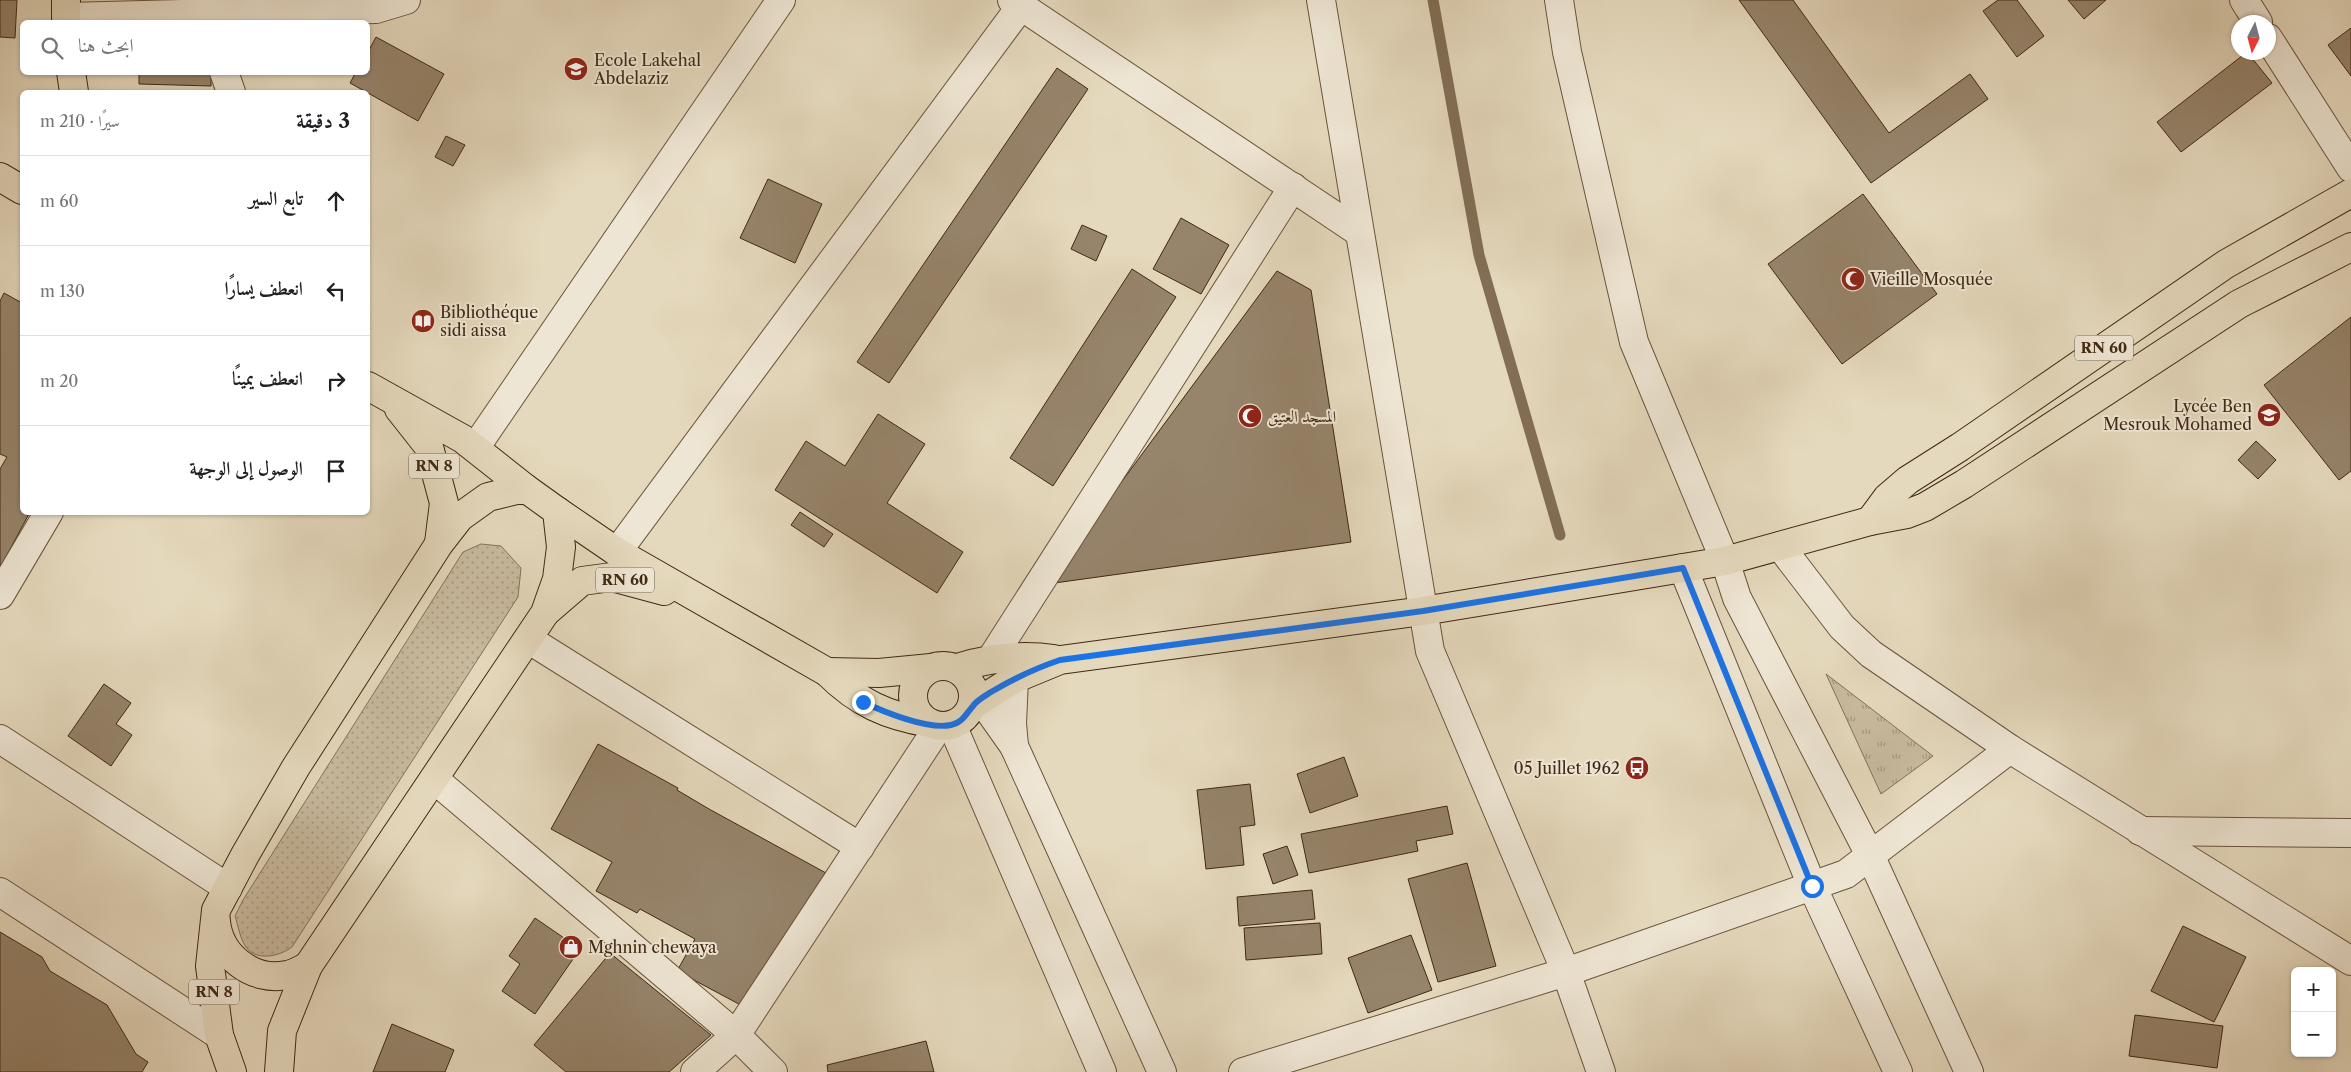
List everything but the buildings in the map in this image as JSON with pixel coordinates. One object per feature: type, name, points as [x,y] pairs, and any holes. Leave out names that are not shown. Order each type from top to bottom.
[{"type":"main road","points":[[71,75],[74,90]]},
{"type":"main road","points":[[0,178],[20,189]]},
{"type":"main road","name":"RN 60","points":[[1870,521],[1887,498],[1908,480],[1960,447],[2226,264],[2351,192]]},
{"type":"main road","name":"RN 60","points":[[963,686],[991,659],[1017,656],[1060,660],[1423,611],[1725,561],[1870,521],[1907,514],[1942,498],[2239,304],[2351,247]]},
{"type":"main road","name":"RN 8","points":[[370,387],[392,400],[429,447],[444,502],[439,544]]},
{"type":"main road","points":[[279,1072],[282,1031],[308,966],[545,613],[557,579],[561,547],[557,511],[463,439],[392,400]]},
{"type":"main road","points":[[308,966],[288,975],[265,976],[244,968],[227,953],[217,932],[222,899],[296,767],[439,544],[460,517],[488,497],[525,488]]},
{"type":"main road","name":"RN 60","points":[[557,511],[617,552],[827,672],[863,702],[907,720],[941,725]]},
{"type":"main road","name":"RN 60","points":[[545,613],[582,581],[612,577],[646,584],[714,608]]},
{"type":"main road","name":"RN 60","points":[[827,672],[879,673],[963,686],[1014,680],[1060,660]]},
{"type":"main road","points":[[919,677],[963,686],[962,720],[941,725],[918,714],[913,700],[915,684],[919,677]]},
{"type":"main road","name":"RN 8","points":[[222,899],[210,966],[219,1034],[232,1072]]},
{"type":"street","points":[[66,13],[220,18],[376,9],[406,0]]},
{"type":"street","points":[[474,448],[781,0]]},
{"type":"street","points":[[1321,0],[1430,651],[1566,972],[1601,1072]]},
{"type":"street","points":[[1559,0],[1567,52],[1634,342],[1725,561],[1737,598],[1870,855],[1969,1072]]},
{"type":"street","points":[[2244,0],[2254,15]]},
{"type":"street","points":[[617,552],[1016,3],[1359,232]]},
{"type":"street","points":[[2276,51],[2351,168]]},
{"type":"street","points":[[225,75],[230,90]]},
{"type":"street","points":[[991,659],[1293,187]]},
{"type":"street","points":[[0,595],[47,515]]},
{"type":"street","points":[[1780,546],[1842,627],[1871,654],[2010,749],[2351,961]]},
{"type":"street","points":[[1683,568],[1812,886],[1898,1072]]},
{"type":"street","points":[[528,639],[860,847]]},
{"type":"street","points":[[1014,680],[1012,723],[1014,746]]},
{"type":"street","points":[[963,686],[1014,746],[1162,1072]]},
{"type":"street","points":[[695,1072],[736,1035],[941,725]]},
{"type":"street","points":[[941,725],[1097,1071]]},
{"type":"street","points":[[0,739],[222,899]]},
{"type":"street","points":[[1243,1072],[1566,972],[1846,874],[2010,749]]},
{"type":"street","points":[[434,779],[736,1035],[773,1072]]},
{"type":"street","points":[[2140,831],[2351,833]]},
{"type":"street","points":[[0,892],[219,1034]]},
{"type":"green space","points":[[481,544],[501,546],[521,568],[518,597],[292,947],[275,955],[256,955],[246,947],[242,940],[235,916],[243,900],[463,552]]},
{"type":"green space","points":[[1826,674],[1933,756],[1881,794]]},
{"type":"waterway","points":[[1433,0],[1479,255],[1560,535]]},
{"type":"place","name":"Ecole Lakehal Abdelaziz","points":[[576,69]]},
{"type":"place","name":"Vieille Mosquée","points":[[1853,279]]},
{"type":"place","name":"Bibliothéque sidi aissa","points":[[423,321]]},
{"type":"place","name":"Lycée Ben Mesrouk Mohamed","points":[[2269,415]]},
{"type":"place","name":"المسجد العتيق","points":[[1250,416]]},
{"type":"place","name":"05 Juillet 1962","points":[[1637,768]]},
{"type":"place","name":"Mghnin chewaya","points":[[571,947]]},
{"type":"route","points":[[863,702],[907,720],[939,726],[952,725],[962,720],[973,705],[992,692],[1029,672],[1060,660],[1423,611],[1683,568],[1812,886]]}]
